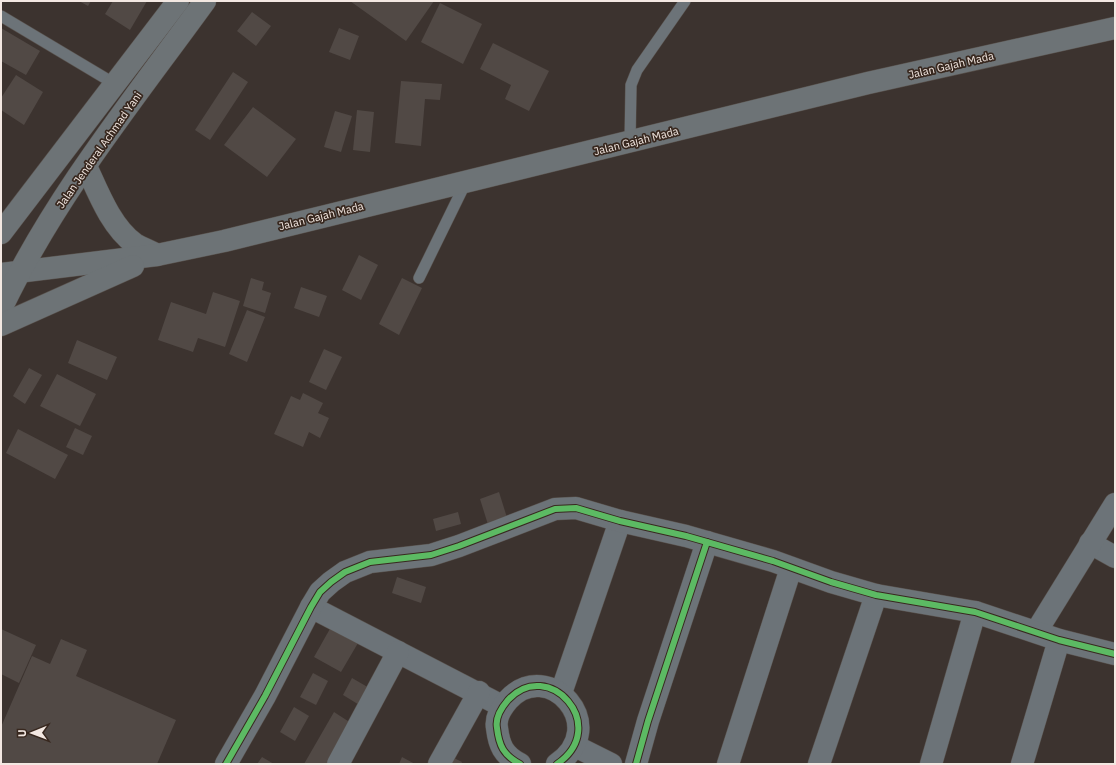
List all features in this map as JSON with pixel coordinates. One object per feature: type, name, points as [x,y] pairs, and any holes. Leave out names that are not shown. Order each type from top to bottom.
[{"type":"main road","points":[[1,233],[178,1]]},
{"type":"main road","name":"Jalan Jenderal Achmad Yani","points":[[2,310],[10,273],[205,1]]},
{"type":"main road","name":"Jalan Gajah Mada","points":[[157,255],[630,143],[868,83],[1115,28]]},
{"type":"main road","points":[[86,166],[105,205],[123,232],[135,244],[157,255]]},
{"type":"main road","points":[[10,273],[157,255]]},
{"type":"main road","points":[[2,310],[157,255]]},
{"type":"street","points":[[1036,632],[1115,504]]},
{"type":"street","points":[[226,764],[265,696],[320,592],[345,572],[370,562],[431,556],[555,509],[576,508],[620,521],[707,542],[791,568],[830,582],[876,595],[975,612],[1058,640],[1115,654]]},
{"type":"street","points":[[561,693],[620,521]]},
{"type":"street","points":[[636,764],[648,721],[707,542]]},
{"type":"street","points":[[1090,543],[1115,557]]},
{"type":"street","points":[[728,764],[791,568]]},
{"type":"street","points":[[819,764],[876,595]]},
{"type":"street","points":[[311,607],[479,692],[502,706]]},
{"type":"street","points":[[931,764],[975,612]]},
{"type":"street","points":[[1022,764],[1058,640]]},
{"type":"street","points":[[338,764],[398,652]]},
{"type":"street","points":[[520,764],[510,759],[499,743],[496,724],[502,706],[514,693],[529,687],[546,687],[561,693],[572,704],[578,717],[579,732],[575,746],[566,758],[557,764]]},
{"type":"street","points":[[439,764],[479,692]]},
{"type":"street","points":[[575,746],[611,764]]},
{"type":"lane","points":[[630,143],[631,85],[637,70],[685,1]]},
{"type":"lane","points":[[1,16],[115,84]]},
{"type":"lane","points":[[419,278],[466,182]]},
{"type":"building","points":[[79,1],[91,1],[88,6]]},
{"type":"building","points":[[113,1],[147,1],[130,30],[105,14]]},
{"type":"building","points":[[350,1],[434,1],[406,41]]},
{"type":"building","points":[[440,3],[482,24],[463,64],[421,42]]},
{"type":"building","points":[[252,12],[271,26],[256,46],[237,31]]},
{"type":"building","points":[[1,28],[40,51],[26,75],[1,61]]},
{"type":"building","points":[[339,28],[359,36],[350,60],[329,52]]},
{"type":"building","points":[[493,43],[549,71],[529,111],[505,99],[511,85],[480,69]]},
{"type":"building","points":[[233,72],[248,82],[210,140],[195,130]]},
{"type":"building","points":[[16,75],[43,92],[24,125],[1,110],[1,98]]},
{"type":"building","points":[[401,81],[442,84],[440,100],[425,99],[421,146],[395,143]]},
{"type":"building","points":[[253,107],[296,139],[267,177],[224,145]]},
{"type":"building","points":[[357,110],[374,112],[370,152],[353,150]]},
{"type":"building","points":[[335,111],[352,116],[341,152],[324,147]]},
{"type":"building","points":[[359,255],[378,265],[361,300],[342,290]]},
{"type":"building","points":[[251,278],[264,282],[262,290],[271,293],[265,313],[243,306]]},
{"type":"building","points":[[402,278],[422,288],[399,335],[379,324]]},
{"type":"building","points":[[301,287],[327,296],[319,317],[294,308]]},
{"type":"building","points":[[213,292],[240,301],[225,347],[198,338],[193,352],[158,340],[171,302],[206,314]]},
{"type":"building","points":[[247,310],[265,317],[247,362],[229,354]]},
{"type":"building","points":[[77,340],[117,357],[107,380],[68,363]]},
{"type":"building","points":[[324,349],[342,357],[326,390],[309,382]]},
{"type":"building","points":[[29,368],[42,375],[25,404],[13,396]]},
{"type":"building","points":[[57,374],[96,394],[80,426],[40,406]]},
{"type":"building","points":[[303,393],[323,403],[318,413],[329,418],[320,438],[309,432],[303,447],[274,434],[291,396],[300,400]]},
{"type":"building","points":[[75,428],[92,436],[83,455],[66,447]]},
{"type":"building","points":[[18,429],[68,455],[55,479],[6,453]]},
{"type":"building","points":[[499,492],[509,524],[490,531],[480,499]]},
{"type":"building","points":[[458,512],[461,524],[436,531],[433,519]]},
{"type":"building","points":[[397,577],[426,587],[421,603],[392,593]]},
{"type":"building","points":[[331,627],[358,643],[341,672],[314,657]]},
{"type":"building","points":[[1,629],[36,645],[19,683],[1,674]]},
{"type":"building","points":[[61,639],[87,650],[76,676],[176,720],[157,764],[1,764],[1,727],[32,656],[50,664]]},
{"type":"building","points":[[313,673],[328,681],[316,705],[300,697]]},
{"type":"building","points":[[352,678],[371,689],[361,706],[343,695]]},
{"type":"building","points":[[294,707],[309,716],[295,741],[280,732]]},
{"type":"building","points":[[334,712],[351,723],[328,764],[304,764]]},
{"type":"building","points":[[262,757],[274,764],[257,764]]},
{"type":"building","points":[[402,757],[415,764],[399,764]]},
{"type":"building","points":[[452,757],[462,762],[461,764],[449,764]]},
{"type":"cycle path","points":[[226,764],[265,696],[311,607],[320,592],[331,582],[345,572],[370,562],[431,555],[459,546],[555,509],[576,508],[620,521],[686,536],[773,561],[831,582],[876,595],[975,612],[1059,640],[1115,654]]},
{"type":"cycle path","points":[[636,764],[648,721],[707,542]]},
{"type":"cycle path","points":[[520,764],[514,761],[503,749],[498,734],[497,720],[501,709],[508,700],[524,689],[540,686],[556,691],[568,701],[576,715],[578,732],[572,749],[557,764]]}]
